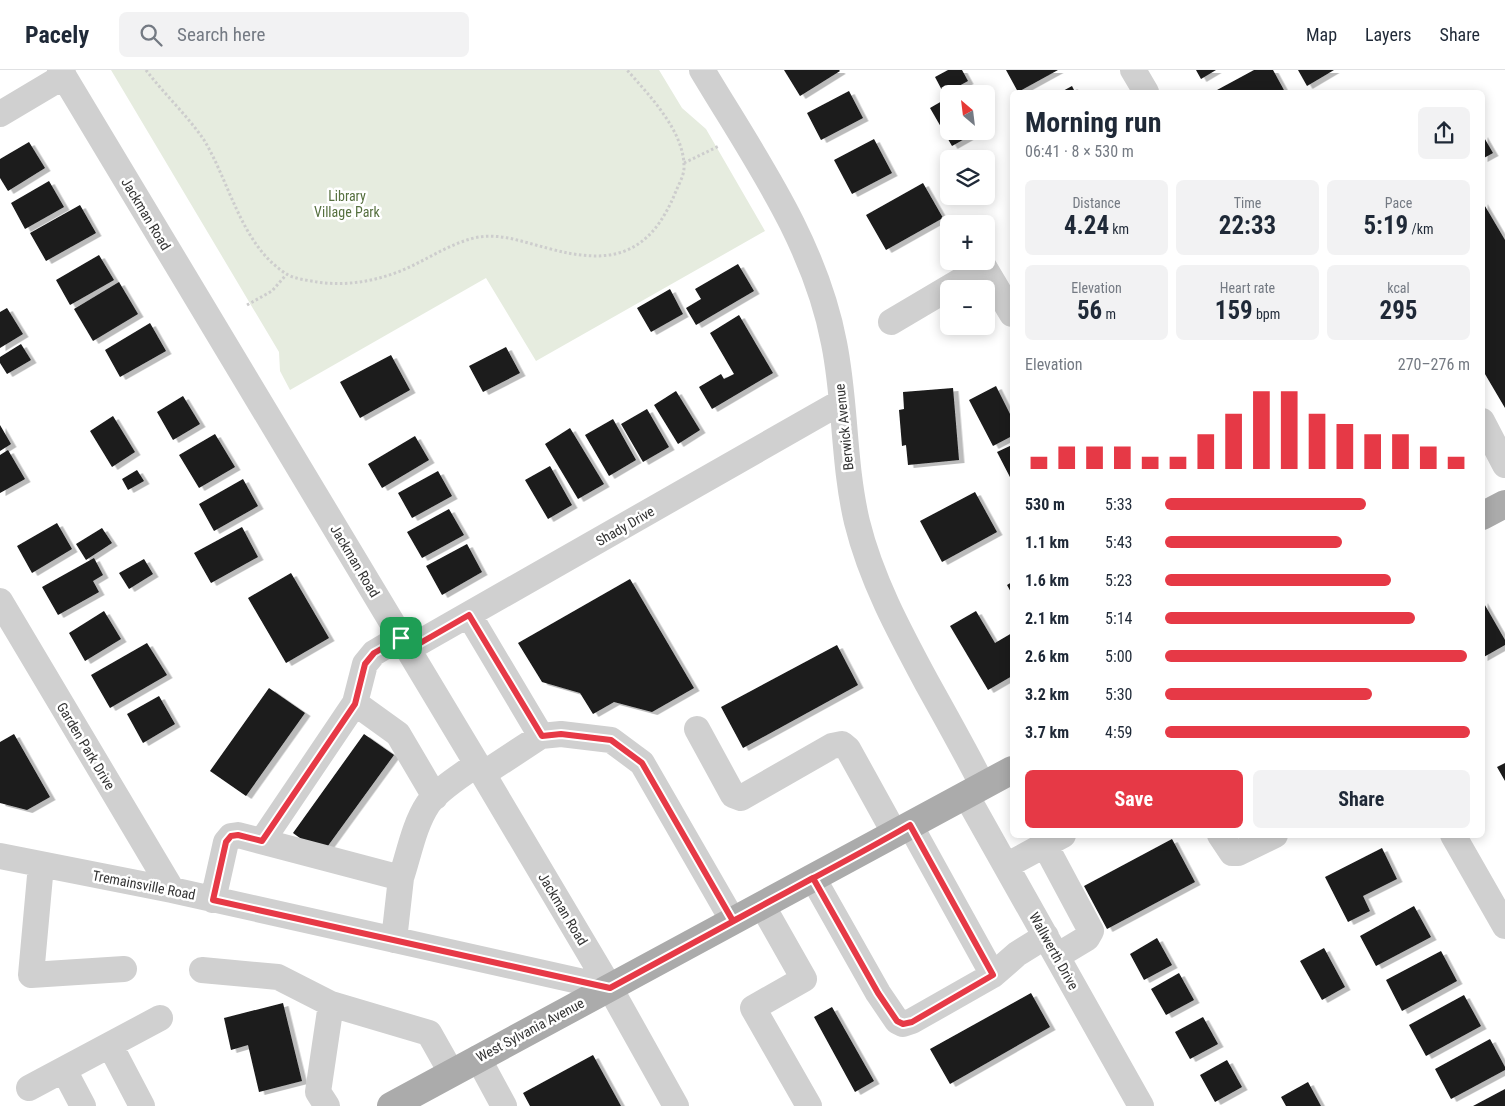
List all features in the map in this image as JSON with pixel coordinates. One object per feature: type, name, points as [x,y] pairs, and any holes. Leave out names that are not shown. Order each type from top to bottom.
[{"type":"main road","points":[[1485,514],[1505,504]]},
{"type":"main road","name":"West Sylvania Avenue","points":[[391,1106],[1010,771]]},
{"type":"street","name":"Berwick Avenue","points":[[702,70],[789,216],[802,243],[824,302],[830,324],[836,356],[845,449],[857,521],[872,568],[894,624],[975,790]]},
{"type":"street","points":[[1133,70],[1145,90]]},
{"type":"street","points":[[0,114],[62,73]]},
{"type":"street","name":"Jackman Road","points":[[62,73],[480,769],[610,988],[676,1106]]},
{"type":"street","points":[[891,322],[984,266],[1010,311]]},
{"type":"street","name":"Shady Drive","points":[[355,704],[365,664],[374,653],[405,644],[469,615],[841,402]]},
{"type":"street","points":[[1485,427],[1505,465]]},
{"type":"street","name":"Garden Park Drive","points":[[0,602],[172,890]]},
{"type":"street","points":[[469,615],[542,736]]},
{"type":"street","points":[[262,841],[355,704],[398,734],[435,797]]},
{"type":"street","points":[[697,729],[733,795],[741,798],[832,746],[842,744],[848,749],[902,829],[993,975]]},
{"type":"street","points":[[394,940],[401,878],[419,820],[429,803],[435,797],[480,769],[542,736],[561,734],[611,740],[642,763],[733,921]]},
{"type":"street","name":"Wallwerth Drive","points":[[975,790],[1006,866],[1142,1106]]},
{"type":"street","points":[[213,900],[226,842],[231,836],[238,835],[401,878]]},
{"type":"street","points":[[1222,838],[1232,853],[1238,853],[1269,838]]},
{"type":"street","points":[[1455,838],[1505,926]]},
{"type":"street","points":[[813,878],[878,993],[897,1021],[903,1024],[912,1022],[993,975],[1017,954],[1087,938],[1091,932],[1053,839],[1006,866]]},
{"type":"street","name":"Tremainsville Road","points":[[0,856],[172,890],[610,988]]},
{"type":"street","points":[[41,865],[32,974],[124,969]]},
{"type":"street","points":[[762,905],[804,979],[753,1008],[809,1106]]},
{"type":"street","points":[[202,970],[278,977],[331,1004],[429,1034],[451,1072]]},
{"type":"street","points":[[326,1106],[318,1092],[331,1004]]},
{"type":"street","points":[[28,1088],[160,1018]]},
{"type":"street","points":[[110,1045],[142,1106]]},
{"type":"street","points":[[478,1058],[504,1106]]},
{"type":"street","points":[[64,1070],[83,1106]]},
{"type":"path","points":[[146,70],[194,126],[209,151],[248,230],[262,252],[286,274],[307,280],[334,284],[364,282],[399,272],[453,244],[476,238],[497,236],[520,240],[577,256],[597,257],[620,253],[641,243],[653,233],[666,214],[684,170],[684,163],[683,153],[678,140],[660,108],[626,70]]},
{"type":"path","points":[[684,163],[720,146]]},
{"type":"path","points":[[248,305],[272,291],[286,274]]},
{"type":"green space","name":"Library Village Park","points":[[111,70],[659,70],[682,108],[706,129],[765,231],[536,361],[486,278],[290,390],[280,371],[279,352]]},
{"type":"building","points":[[784,70],[839,70],[840,71],[800,96]]},
{"type":"building","points":[[948,70],[962,70],[968,81],[961,85],[940,86],[935,77]]},
{"type":"building","points":[[1006,70],[1058,70],[1022,90],[1017,90]]},
{"type":"building","points":[[1196,70],[1216,70],[1201,79]]},
{"type":"building","points":[[1254,70],[1273,70],[1284,90],[1217,90]]},
{"type":"building","points":[[1298,70],[1334,70],[1307,86]]},
{"type":"building","points":[[1072,86],[1074,90],[1065,90]]},
{"type":"building","points":[[849,91],[863,118],[821,140],[807,113]]},
{"type":"building","points":[[940,102],[940,125],[930,108]]},
{"type":"building","points":[[874,139],[892,173],[852,194],[834,160]]},
{"type":"building","points":[[1485,139],[1493,153],[1485,157]]},
{"type":"building","points":[[949,140],[963,140],[952,146]]},
{"type":"building","points":[[29,142],[45,168],[8,191],[0,178],[0,159]]},
{"type":"building","points":[[49,181],[64,207],[25,229],[11,203]]},
{"type":"building","points":[[923,183],[941,215],[940,220],[886,250],[866,215]]},
{"type":"building","points":[[80,205],[96,233],[46,261],[30,233]]},
{"type":"building","points":[[1485,206],[1505,240],[1505,408],[1485,374]]},
{"type":"building","points":[[99,255],[114,280],[70,305],[56,280]]},
{"type":"building","points":[[738,264],[754,291],[696,325],[686,308],[701,299],[695,289]]},
{"type":"building","points":[[119,282],[138,314],[93,341],[74,309]]},
{"type":"building","points":[[670,289],[683,314],[651,332],[637,308]]},
{"type":"building","points":[[7,308],[23,334],[0,348],[0,312]]},
{"type":"building","points":[[739,315],[773,373],[712,409],[699,387],[721,374],[724,379],[734,374],[710,333]]},
{"type":"building","points":[[150,323],[166,351],[120,377],[105,350]]},
{"type":"building","points":[[21,344],[31,360],[7,374],[0,363],[0,357]]},
{"type":"building","points":[[506,347],[520,373],[483,392],[469,366]]},
{"type":"building","points":[[391,355],[410,390],[360,418],[340,382]]},
{"type":"building","points":[[996,386],[1010,414],[1010,437],[993,446],[969,400]]},
{"type":"building","points":[[953,388],[959,460],[908,465],[906,445],[902,446],[899,410],[904,409],[903,392]]},
{"type":"building","points":[[676,391],[700,430],[678,444],[654,405]]},
{"type":"building","points":[[183,396],[200,424],[173,440],[157,412]]},
{"type":"building","points":[[647,409],[669,447],[643,462],[621,424]]},
{"type":"building","points":[[113,416],[135,452],[112,467],[90,431]]},
{"type":"building","points":[[613,419],[636,460],[609,476],[585,435]]},
{"type":"building","points":[[0,425],[11,444],[0,451]]},
{"type":"building","points":[[570,428],[604,484],[578,499],[545,444]]},
{"type":"building","points":[[215,434],[235,467],[199,488],[179,455]]},
{"type":"building","points":[[415,436],[429,460],[382,488],[368,464]]},
{"type":"building","points":[[1010,446],[1010,477],[997,452]]},
{"type":"building","points":[[8,450],[25,479],[0,493],[0,455]]},
{"type":"building","points":[[550,466],[572,505],[548,519],[525,480]]},
{"type":"building","points":[[137,470],[144,481],[128,490],[122,479]]},
{"type":"building","points":[[438,471],[452,496],[412,518],[398,493]]},
{"type":"building","points":[[243,479],[258,506],[214,531],[199,504]]},
{"type":"building","points":[[975,492],[997,532],[942,562],[920,521]]},
{"type":"building","points":[[449,509],[464,535],[422,558],[407,532]]},
{"type":"building","points":[[57,523],[72,549],[32,573],[17,546]]},
{"type":"building","points":[[242,527],[258,557],[211,583],[194,553]]},
{"type":"building","points":[[102,528],[112,543],[86,560],[76,544]]},
{"type":"building","points":[[467,544],[482,572],[442,595],[426,566]]},
{"type":"building","points":[[94,558],[103,575],[93,581],[99,592],[58,615],[42,587]]},
{"type":"building","points":[[144,559],[153,574],[129,589],[119,573]]},
{"type":"building","points":[[291,573],[329,638],[286,663],[248,598]]},
{"type":"building","points":[[630,579],[694,688],[652,712],[614,702],[593,714],[580,693],[542,682],[518,643]]},
{"type":"building","points":[[1485,605],[1505,640],[1505,645],[1485,656]]},
{"type":"building","points":[[104,611],[121,639],[85,661],[69,633]]},
{"type":"building","points":[[976,611],[995,643],[1010,634],[1010,677],[988,690],[950,626]]},
{"type":"building","points":[[147,643],[167,675],[110,708],[91,675]]},
{"type":"building","points":[[837,645],[858,685],[743,748],[721,707]]},
{"type":"building","points":[[269,688],[305,713],[246,796],[210,771]]},
{"type":"building","points":[[159,696],[175,724],[143,743],[127,714]]},
{"type":"building","points":[[14,734],[50,797],[27,810],[0,803],[0,742]]},
{"type":"building","points":[[364,734],[394,755],[322,854],[293,833]]},
{"type":"building","points":[[1505,763],[1505,781],[1497,767]]},
{"type":"building","points":[[1172,839],[1195,882],[1107,929],[1084,886]]},
{"type":"building","points":[[1382,848],[1397,879],[1363,896],[1370,911],[1348,922],[1325,877]]},
{"type":"building","points":[[1414,906],[1431,937],[1376,966],[1360,936]]},
{"type":"building","points":[[1157,938],[1172,965],[1144,980],[1130,954]]},
{"type":"building","points":[[1324,948],[1345,987],[1322,1000],[1300,961]]},
{"type":"building","points":[[1441,951],[1457,981],[1402,1011],[1386,980]]},
{"type":"building","points":[[1179,973],[1194,1000],[1166,1015],[1151,989]]},
{"type":"building","points":[[1031,993],[1050,1027],[950,1084],[930,1049]]},
{"type":"building","points":[[1464,995],[1481,1026],[1426,1056],[1409,1025]]},
{"type":"building","points":[[283,1003],[302,1081],[259,1092],[248,1045],[231,1050],[224,1018]]},
{"type":"building","points":[[832,1007],[874,1081],[855,1092],[814,1017]]},
{"type":"building","points":[[1203,1017],[1218,1044],[1190,1059],[1175,1032]]},
{"type":"building","points":[[1490,1039],[1505,1070],[1451,1099],[1435,1069]]},
{"type":"building","points":[[593,1055],[621,1106],[530,1106],[523,1093]]},
{"type":"building","points":[[1227,1060],[1242,1087],[1215,1102],[1200,1075]]},
{"type":"building","points":[[1308,1082],[1321,1106],[1286,1106],[1281,1097]]},
{"type":"building","points":[[1505,1089],[1505,1106],[1473,1106]]},
{"type":"route","points":[[469,615],[542,736],[561,734],[611,740],[642,763],[733,921],[910,825],[993,975],[912,1022],[903,1024],[897,1021],[878,993],[813,878],[610,988],[213,900],[226,842],[231,836],[238,835],[262,841],[355,704],[365,664],[374,653],[401,638],[408,650],[469,615]]}]
